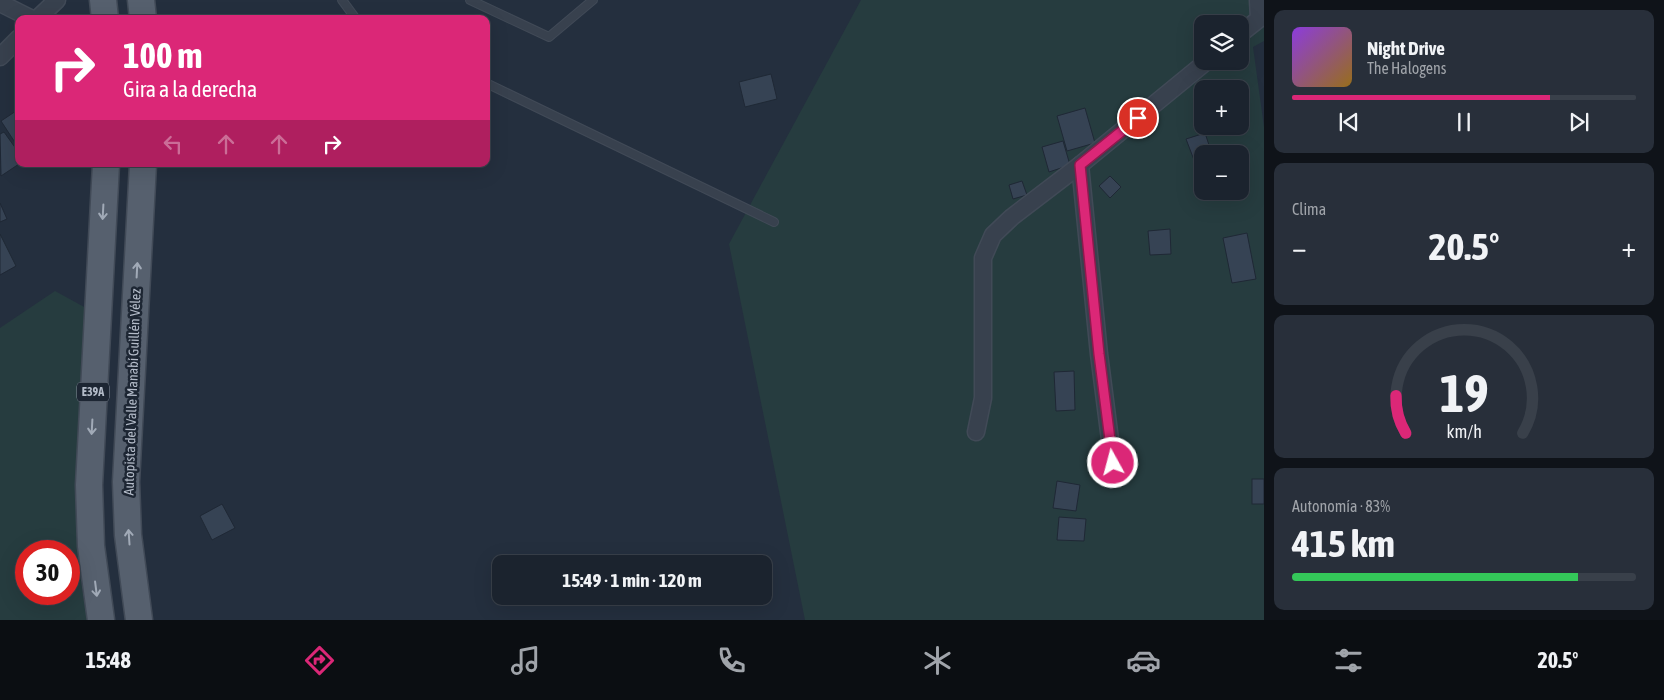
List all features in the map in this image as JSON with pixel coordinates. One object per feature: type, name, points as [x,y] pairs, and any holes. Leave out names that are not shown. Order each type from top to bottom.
[{"type":"main road","points":[[103,0],[105,15]]},
{"type":"main road","points":[[141,0],[143,15]]},
{"type":"main road","name":"E39A","points":[[101,620],[91,546],[89,485],[106,167]]},
{"type":"main road","name":"Autopista del Valle Manabí Guillén Vélez","points":[[139,620],[128,535],[126,482],[142,167]]},
{"type":"street","points":[[41,15],[57,0]]},
{"type":"street","points":[[1249,29],[1262,21],[1258,0]]},
{"type":"street","points":[[0,3],[24,15]]},
{"type":"street","points":[[0,56],[15,42]]},
{"type":"street","points":[[976,432],[983,398],[983,258],[993,235],[1012,217],[1080,165],[1196,70]]},
{"type":"street","points":[[1080,165],[1099,354],[1113,463]]},
{"type":"lane","points":[[342,0],[353,15]]},
{"type":"lane","points":[[470,0],[549,37],[593,0]]},
{"type":"lane","points":[[490,85],[774,222]]},
{"type":"green space","points":[[861,0],[1264,0],[1264,41],[1253,47],[1264,127],[1264,620],[805,620],[729,244]]},
{"type":"green space","points":[[55,291],[86,308],[77,485],[79,540],[15,540],[15,605],[80,605],[80,574],[87,620],[0,620],[0,328]]},
{"type":"building","points":[[771,74],[777,99],[745,107],[739,82]]},
{"type":"building","points":[[1085,108],[1095,143],[1067,151],[1057,116]]},
{"type":"building","points":[[15,112],[15,142],[1,121]]},
{"type":"building","points":[[4,132],[15,147],[15,167],[1,176],[0,134]]},
{"type":"building","points":[[1206,135],[1209,145],[1194,145],[1194,160],[1186,139]]},
{"type":"building","points":[[1063,141],[1070,165],[1049,172],[1042,147]]},
{"type":"building","points":[[1110,176],[1121,187],[1110,198],[1099,186]]},
{"type":"building","points":[[1022,181],[1027,195],[1013,199],[1009,185]]},
{"type":"building","points":[[0,203],[7,219],[0,222]]},
{"type":"building","points":[[1170,229],[1171,254],[1150,255],[1148,231]]},
{"type":"building","points":[[1247,233],[1256,279],[1232,283],[1223,238]]},
{"type":"building","points":[[0,234],[16,266],[0,275]]},
{"type":"building","points":[[1074,371],[1075,410],[1056,411],[1054,372]]},
{"type":"building","points":[[1252,479],[1264,479],[1264,504],[1252,504]]},
{"type":"building","points":[[1057,481],[1080,485],[1076,511],[1053,508]]},
{"type":"building","points":[[222,504],[235,528],[212,540],[200,516]]},
{"type":"building","points":[[1059,517],[1086,519],[1084,541],[1057,540]]},
{"type":"route","points":[[1113,463],[1099,354],[1080,165],[1138,118]]}]
